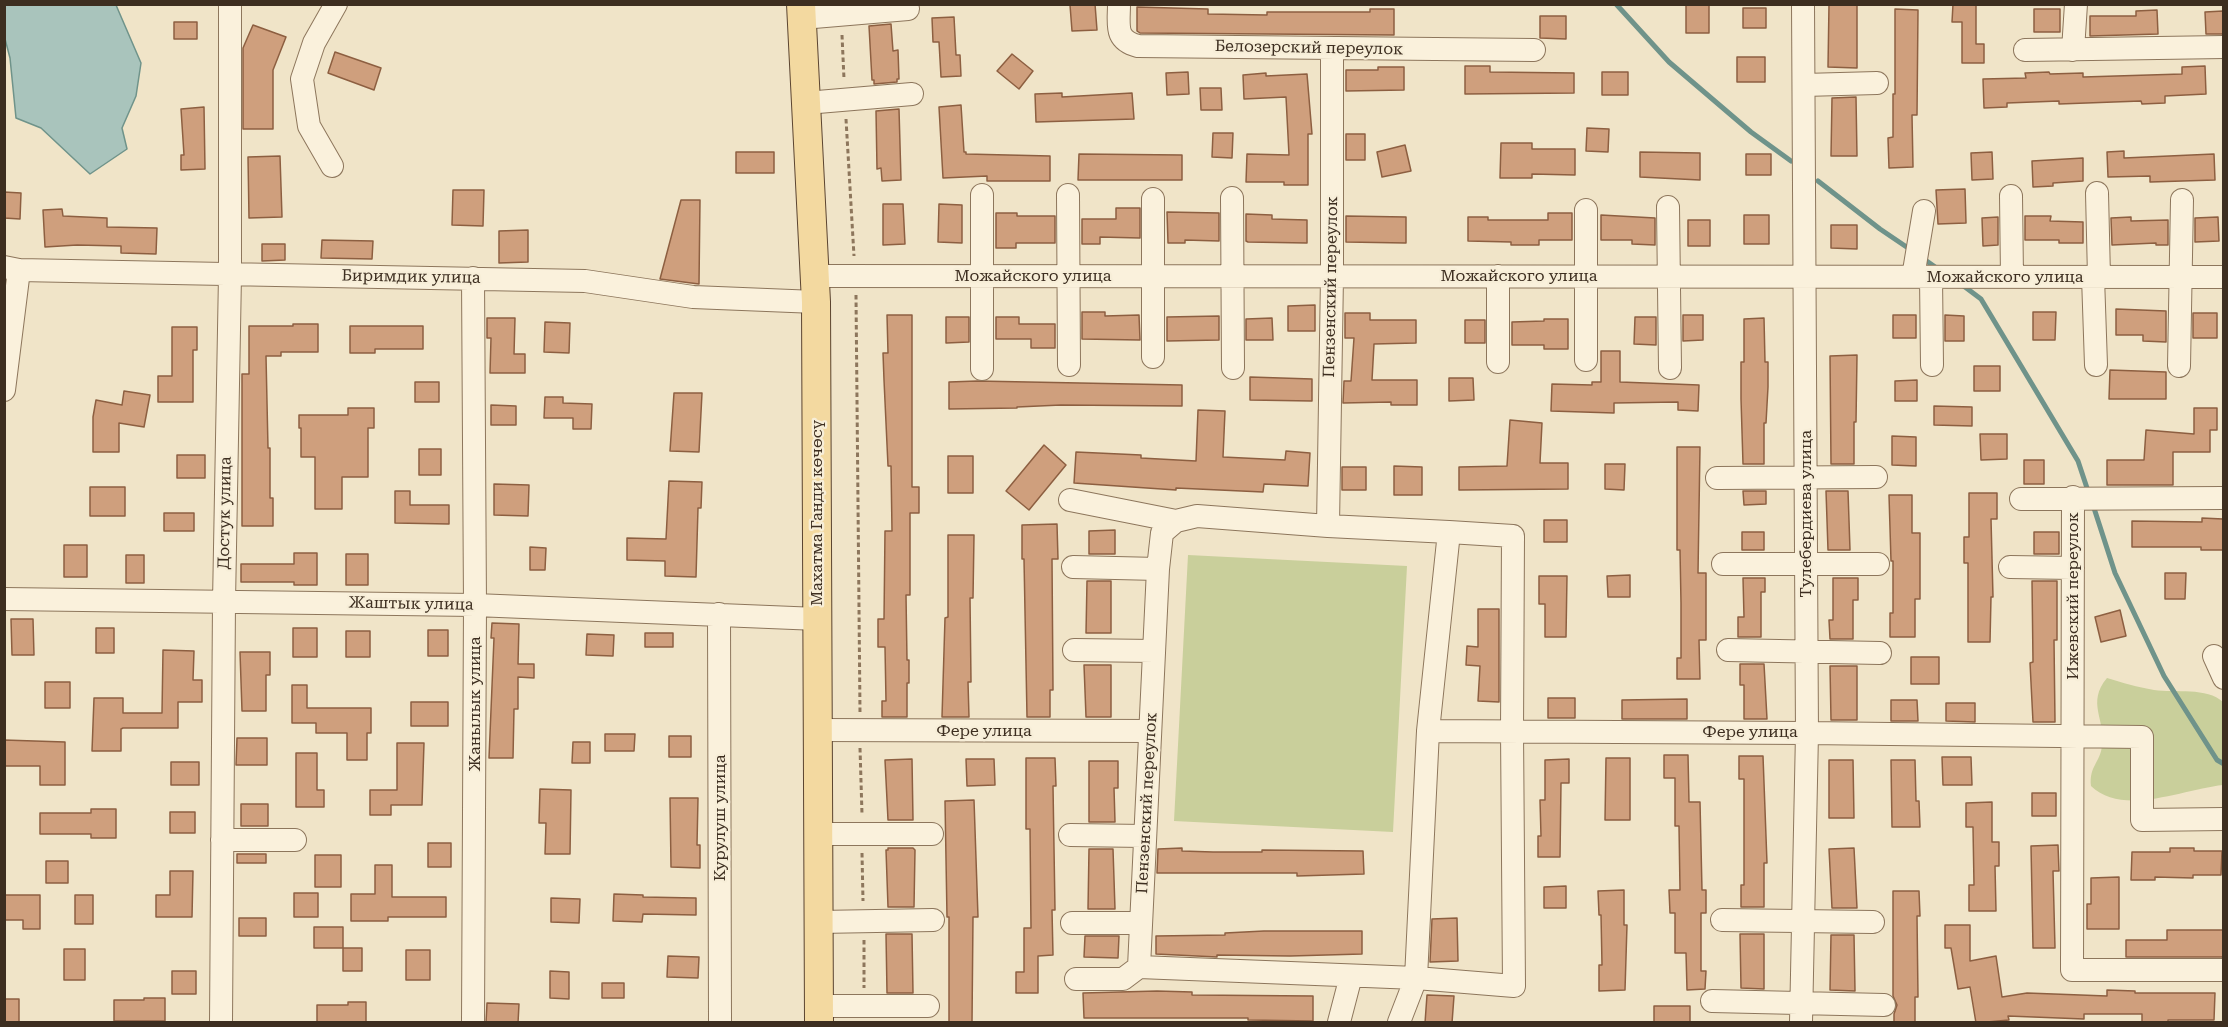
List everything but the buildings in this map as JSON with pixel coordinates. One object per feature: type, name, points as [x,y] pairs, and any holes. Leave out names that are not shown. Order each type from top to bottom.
[{"type":"main road","name":"Махатма Ганди көчөсү","points":[[802,11],[815,289],[819,1014]]},
{"type":"street","name":"Достук улица","points":[[221,1023],[224,602],[230,275],[230,4]]},
{"type":"street","points":[[332,166],[309,126],[302,79],[314,42],[336,4]]},
{"type":"street","name":"Белозерский переулок","points":[[1119,4],[1119,34],[1126,43],[1138,46],[1534,50]]},
{"type":"street","name":"Тулебердиева улица","points":[[1801,1013],[1807,733],[1803,4]]},
{"type":"street","points":[[2073,50],[2076,4]]},
{"type":"street","points":[[802,11],[841,15],[908,9]]},
{"type":"street","points":[[2025,50],[2223,47]]},
{"type":"street","name":"Пензенский переулок","points":[[1328,526],[1332,276],[1332,48]]},
{"type":"street","points":[[1804,85],[1877,83]]},
{"type":"street","points":[[806,103],[912,94]]},
{"type":"street","points":[[2096,365],[2097,193]]},
{"type":"street","points":[[982,195],[982,369]]},
{"type":"street","points":[[1068,195],[1069,365]]},
{"type":"street","points":[[2011,196],[2012,277]]},
{"type":"street","points":[[1232,198],[1233,368]]},
{"type":"street","points":[[1153,199],[1153,357]]},
{"type":"street","points":[[2179,366],[2182,200]]},
{"type":"street","points":[[1668,207],[1670,368]]},
{"type":"street","points":[[1586,210],[1586,360]]},
{"type":"street","points":[[1924,211],[1922,277],[1932,365]]},
{"type":"street","name":"Биримдик улица","points":[[12,268],[230,275],[585,281],[693,297],[815,289]]},
{"type":"street","points":[[4,390],[12,268]]},
{"type":"street","name":"Можайского улица","points":[[815,289],[856,276],[2223,277]]},
{"type":"street","points":[[1498,276],[1498,362]]},
{"type":"street","name":"Жанылык улица","points":[[473,278],[476,605],[473,1023]]},
{"type":"street","points":[[1717,478],[1876,477]]},
{"type":"street","points":[[2021,499],[2073,497]]},
{"type":"street","name":"Ижевский переулок","points":[[2223,498],[2073,497],[2072,736],[2072,970],[2223,970]]},
{"type":"street","points":[[1070,500],[1176,521],[1197,516],[1513,536],[1514,986],[1416,978],[1139,967],[1123,979],[1076,979]]},
{"type":"street","name":"Пензенский переулок","points":[[1139,967],[1158,569],[1162,533],[1176,521]]},
{"type":"street","points":[[1399,1023],[1416,978],[1428,731],[1449,532]]},
{"type":"street","points":[[1723,564],[1878,564]]},
{"type":"street","points":[[1073,567],[1158,569]]},
{"type":"street","points":[[2010,567],[2073,568]]},
{"type":"street","name":"Жаштык улица","points":[[4,599],[476,605],[818,619]]},
{"type":"street","name":"Курулуш улица","points":[[719,614],[720,1023]]},
{"type":"street","points":[[1074,650],[1154,651]]},
{"type":"street","points":[[1728,650],[1880,652]]},
{"type":"street","points":[[2214,656],[2223,678]]},
{"type":"street","name":"Фере улица","points":[[818,730],[1150,731]]},
{"type":"street","name":"Фере улица","points":[[1428,731],[2072,736]]},
{"type":"street","points":[[2072,736],[2142,737],[2142,820],[2223,819]]},
{"type":"street","points":[[819,834],[932,834]]},
{"type":"street","points":[[1070,836],[1145,836]]},
{"type":"street","points":[[222,840],[295,840]]},
{"type":"street","points":[[819,922],[933,920]]},
{"type":"street","points":[[1722,920],[1873,922]]},
{"type":"street","points":[[1072,923],[1141,923]]},
{"type":"street","points":[[1339,1023],[1351,976]]},
{"type":"street","points":[[1712,1001],[1801,1013],[1884,1005]]},
{"type":"street","points":[[819,1014],[864,1006],[928,1006]]},
{"type":"path","points":[[841,15],[856,276],[864,1006]]},
{"type":"green space","points":[[1188,555],[1407,566],[1393,832],[1174,821]]},
{"type":"green space","points":[[2107,678],[2154,690],[2200,692],[2223,702],[2223,785],[2154,799],[2137,800],[2104,795],[2091,786],[2093,769],[2099,757],[2103,736],[2097,703],[2098,695]]},
{"type":"water","points":[[5,4],[116,5],[141,63],[136,96],[122,128],[127,149],[90,174],[41,128],[16,118],[10,58],[5,39]]},
{"type":"waterway","points":[[1616,4],[1669,62],[1751,132],[1791,161]]},
{"type":"waterway","points":[[1818,181],[1911,250]]},
{"type":"waterway","points":[[1921,257],[1938,269]]},
{"type":"waterway","points":[[1961,284],[1981,299],[2078,461],[2089,494]]},
{"type":"waterway","points":[[2093,505],[2115,573],[2164,676],[2217,760],[2224,764]]}]
